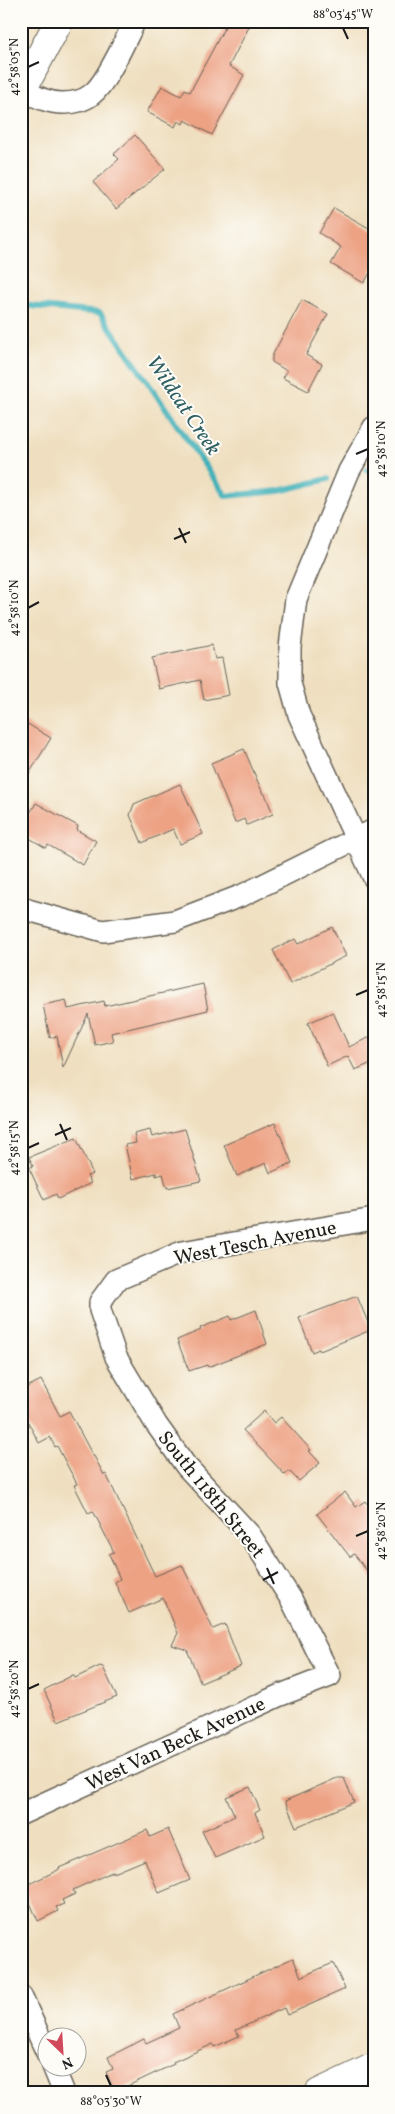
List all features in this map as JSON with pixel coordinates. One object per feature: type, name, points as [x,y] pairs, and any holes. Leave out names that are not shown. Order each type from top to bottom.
[{"type":"main road","points":[[22,91],[59,21]]},
{"type":"main road","points":[[319,2093],[374,2068]]},
{"type":"street","points":[[22,91],[45,100],[62,103],[78,101],[92,95],[101,85],[135,21]]},
{"type":"street","points":[[374,427],[349,471],[296,599],[290,647],[290,683],[298,715],[365,834],[374,878]]},
{"type":"street","points":[[21,906],[28,910],[103,931],[175,921],[243,895],[365,834]]},
{"type":"street","name":"West Tesch Avenue","points":[[100,1310],[100,1302],[116,1280],[182,1252],[374,1218]]},
{"type":"street","name":"South 118th Street","points":[[100,1310],[116,1357],[156,1424],[186,1466],[250,1535],[291,1599],[330,1676]]},
{"type":"street","name":"West Van Beck Avenue","points":[[21,1814],[278,1696],[330,1676]]},
{"type":"street","points":[[21,1996],[38,2033]]},
{"type":"street","points":[[57,2076],[64,2093]]},
{"type":"building","points":[[228,21],[252,21],[229,66],[244,75],[212,135],[185,120],[183,124],[178,121],[175,127],[147,112],[162,86],[181,96],[185,89],[190,92]]},
{"type":"building","points":[[135,135],[165,169],[116,209],[93,182],[119,159],[114,154]]},
{"type":"building","points":[[334,208],[374,231],[374,266],[364,283],[331,264],[341,247],[319,233]]},
{"type":"building","points":[[302,300],[328,314],[306,355],[322,364],[308,391],[283,378],[287,371],[272,362],[272,356]]},
{"type":"building","points":[[212,645],[215,659],[222,658],[229,695],[204,700],[200,680],[159,689],[152,658]]},
{"type":"building","points":[[21,720],[51,738],[21,787]]},
{"type":"building","points":[[244,749],[273,814],[247,825],[244,819],[235,823],[211,763]]},
{"type":"building","points":[[180,784],[203,834],[180,844],[173,829],[142,843],[130,815],[134,804]]},
{"type":"building","points":[[36,803],[78,826],[77,830],[96,841],[83,865],[48,845],[46,848],[21,833],[21,828]]},
{"type":"building","points":[[332,927],[346,956],[290,984],[273,950],[295,939],[298,944]]},
{"type":"building","points":[[203,984],[208,1010],[111,1033],[113,1041],[95,1045],[88,1014],[63,1068],[57,1036],[50,1038],[43,1005],[66,1000],[68,1009],[104,1001],[105,1006]]},
{"type":"building","points":[[333,1012],[349,1047],[374,1035],[374,1062],[355,1070],[348,1056],[327,1066],[308,1023]]},
{"type":"building","points":[[275,1123],[292,1163],[270,1173],[266,1163],[237,1176],[224,1145]]},
{"type":"building","points":[[185,1129],[201,1181],[167,1188],[163,1174],[156,1176],[156,1173],[133,1179],[125,1145],[136,1143],[134,1134],[150,1130],[152,1137]]},
{"type":"building","points":[[76,1138],[93,1174],[87,1176],[91,1183],[58,1199],[56,1194],[44,1200],[29,1168],[33,1166],[29,1157]]},
{"type":"building","points":[[357,1296],[371,1330],[320,1351],[319,1349],[312,1352],[299,1318]]},
{"type":"building","points":[[256,1310],[267,1344],[208,1367],[207,1365],[189,1371],[177,1340],[230,1316],[231,1320]]},
{"type":"building","points":[[41,1380],[60,1416],[69,1411],[104,1475],[106,1474],[155,1576],[182,1565],[213,1629],[225,1624],[241,1666],[201,1683],[187,1650],[172,1645],[178,1633],[163,1598],[129,1613],[115,1582],[120,1579],[109,1554],[114,1552],[93,1511],[88,1513],[74,1485],[77,1484],[57,1446],[55,1447],[50,1437],[39,1443],[21,1409],[21,1390]]},
{"type":"building","points":[[264,1411],[274,1423],[281,1417],[311,1450],[309,1451],[320,1463],[299,1481],[289,1471],[285,1475],[243,1430]]},
{"type":"building","points":[[345,1492],[356,1507],[365,1501],[374,1512],[374,1580],[354,1554],[350,1557],[317,1514]]},
{"type":"building","points":[[100,1666],[103,1667],[117,1697],[58,1721],[44,1690],[73,1675],[75,1678]]},
{"type":"building","points":[[337,1778],[344,1778],[354,1802],[296,1827],[285,1801]]},
{"type":"building","points":[[250,1787],[260,1810],[255,1813],[265,1836],[215,1858],[202,1831],[235,1816],[226,1797]]},
{"type":"building","points":[[168,1829],[190,1880],[159,1893],[145,1860],[114,1873],[114,1871],[73,1890],[75,1894],[62,1900],[64,1904],[56,1907],[58,1911],[38,1921],[23,1887],[59,1868],[147,1830],[150,1837]]},
{"type":"building","points":[[293,1958],[301,1977],[333,1963],[345,1989],[287,2015],[284,2008],[236,2030],[239,2036],[214,2047],[213,2044],[173,2062],[174,2064],[115,2092],[106,2072],[113,2069],[108,2057],[144,2039],[146,2043],[179,2028],[173,2014]]},
{"type":"waterway","name":"Wildcat Creek","points":[[21,305],[100,313],[226,496],[279,491],[328,479]]},
{"type":"waterway","name":"Wildcat Creek","points":[[367,470],[374,468]]}]
